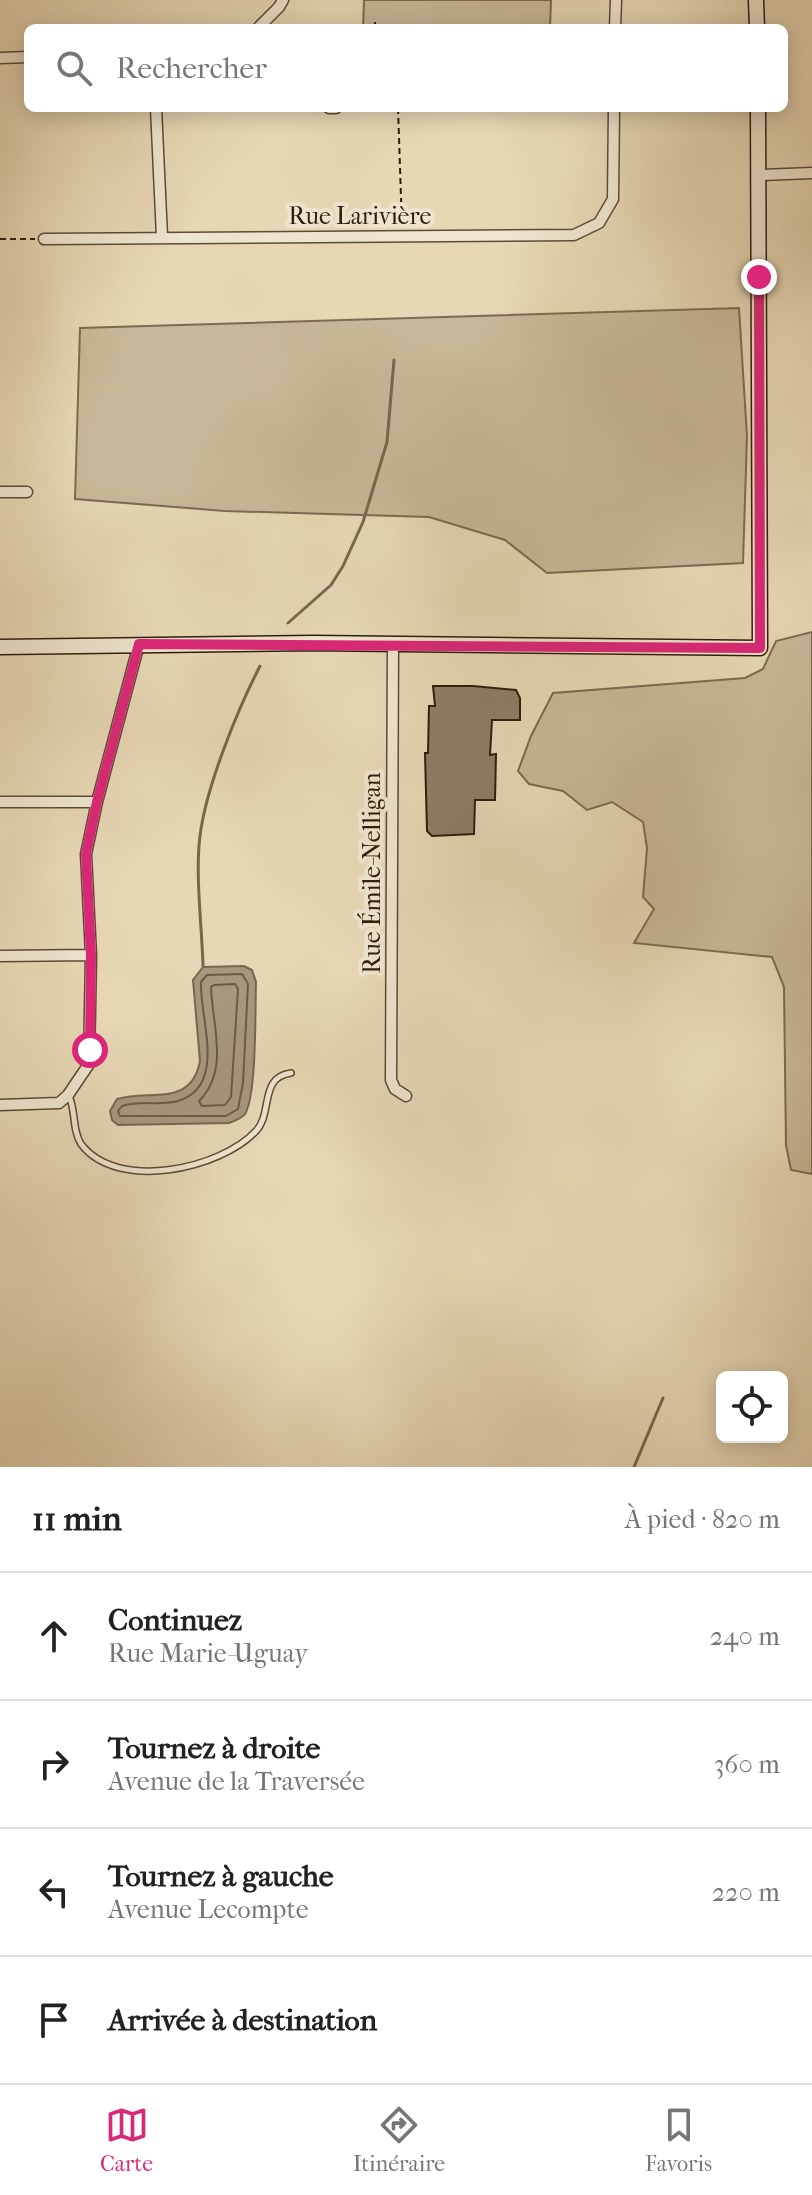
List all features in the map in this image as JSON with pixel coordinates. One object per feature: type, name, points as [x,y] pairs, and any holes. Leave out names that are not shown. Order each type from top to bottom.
[{"type":"street","points":[[262,24],[283,0]]},
{"type":"street","points":[[615,24],[616,0]]},
{"type":"street","points":[[756,0],[757,24]]},
{"type":"street","points":[[0,58],[24,57]]},
{"type":"street","points":[[156,112],[162,237]]},
{"type":"street","name":"Rue Larivière","points":[[44,239],[574,235],[599,223],[613,199],[614,112]]},
{"type":"street","points":[[0,647],[393,644],[760,648],[758,112]]},
{"type":"street","points":[[759,175],[812,173]]},
{"type":"street","points":[[0,492],[27,492]]},
{"type":"street","points":[[0,1105],[54,1105],[68,1095],[90,1058],[91,955],[86,854],[139,644]]},
{"type":"street","name":"Rue Émile-Nelligan","points":[[393,644],[391,1080],[395,1089],[406,1096]]},
{"type":"street","points":[[0,802],[97,802]]},
{"type":"street","points":[[0,956],[91,955]]},
{"type":"lane","points":[[68,1095],[80,1142],[94,1155],[127,1170],[169,1170],[220,1155],[244,1141],[260,1126],[273,1082],[278,1076],[291,1073]]},
{"type":"path","points":[[375,18],[375,24]]},
{"type":"path","points":[[398,112],[402,236]]},
{"type":"path","points":[[0,239],[44,239]]},
{"type":"shaded area","points":[[364,0],[551,0],[550,24],[363,24]]},
{"type":"shaded area","points":[[739,308],[747,436],[743,563],[547,573],[505,540],[429,517],[225,511],[75,499],[80,328]]},
{"type":"shaded area","points":[[812,632],[812,1174],[791,1170],[786,1145],[784,987],[772,957],[634,943],[654,909],[643,897],[647,848],[643,822],[612,802],[587,810],[563,791],[529,784],[518,771],[531,736],[553,693],[745,678],[763,669],[776,641]]},
{"type":"water","points":[[244,966],[252,970],[256,982],[252,1089],[245,1114],[229,1123],[118,1125],[112,1120],[110,1111],[117,1099],[168,1094],[188,1085],[195,1076],[200,1061],[193,980],[203,967]]},
{"type":"building","points":[[433,686],[516,690],[520,698],[520,720],[492,720],[490,755],[496,754],[495,800],[475,800],[474,834],[432,836],[427,831],[425,753],[428,753],[429,706],[435,706]]},
{"type":"waterway","points":[[288,623],[331,585],[363,522],[387,442],[394,360]]},
{"type":"waterway","points":[[203,966],[198,867],[203,816],[224,750],[260,666]]},
{"type":"waterway","points":[[634,1467],[663,1398]]},
{"type":"route","points":[[90,1050],[91,955],[86,854],[139,644],[760,648],[759,277]]}]
